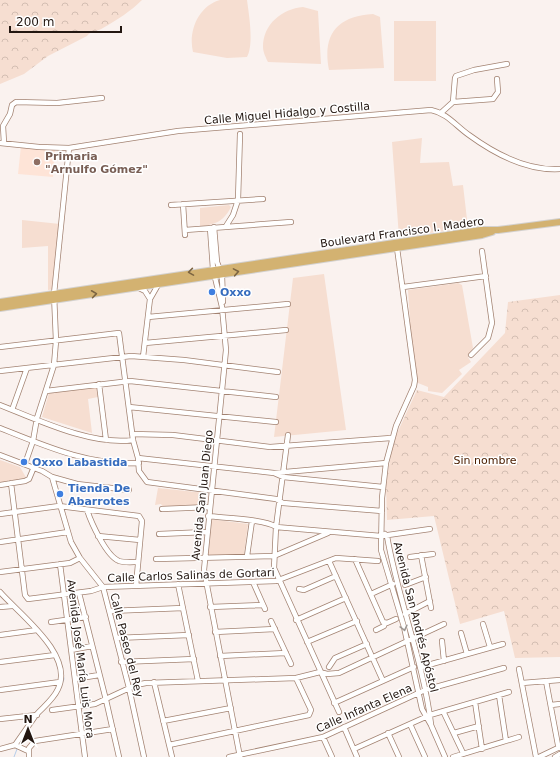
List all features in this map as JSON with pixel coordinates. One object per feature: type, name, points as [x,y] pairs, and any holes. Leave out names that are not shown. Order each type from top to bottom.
[{"type":"main road","name":"Boulevard Francisco I. Madero","points":[[0,302],[139,288],[397,248],[481,230],[498,230],[560,222]]},
{"type":"main road","name":"Boulevard Francisco I. Madero","points":[[0,308],[216,268],[445,238]]},
{"type":"street","points":[[449,118],[450,107],[453,102],[454,78],[456,76],[474,70],[506,64]]},
{"type":"street","points":[[453,102],[493,99],[498,92],[497,79]]},
{"type":"street","points":[[2,143],[3,126],[10,114],[12,105],[16,102],[57,103],[102,98]]},
{"type":"street","points":[[450,107],[442,112],[468,134],[506,157],[536,167],[560,169]]},
{"type":"street","name":"Calle Miguel Hidalgo y Costilla","points":[[2,143],[39,147],[69,148],[178,131],[431,110],[442,112]]},
{"type":"street","points":[[226,226],[233,215],[238,200],[240,134]]},
{"type":"street","points":[[25,464],[33,441],[36,418],[54,365],[56,341],[55,297],[69,148]]},
{"type":"street","points":[[171,205],[238,200],[263,200]]},
{"type":"street","points":[[183,204],[185,236]]},
{"type":"street","points":[[185,230],[291,222]]},
{"type":"street","name":"Avenida San Juan Diego","points":[[212,227],[217,262],[216,268],[223,309],[225,336],[222,390],[208,507],[204,558],[205,583],[240,756]]},
{"type":"street","name":"Avenida San Andrés Apóstol","points":[[397,248],[415,380],[414,386],[392,438],[386,463],[383,487],[382,557],[413,639],[421,667],[427,716]]},
{"type":"street","points":[[471,355],[488,338],[492,323],[482,251]]},
{"type":"street","points":[[403,287],[486,276]]},
{"type":"street","points":[[143,357],[150,299],[158,285]]},
{"type":"street","points":[[139,288],[146,291],[150,299]]},
{"type":"street","points":[[148,317],[288,304]]},
{"type":"street","points":[[145,343],[286,330]]},
{"type":"street","points":[[0,347],[119,334],[130,407],[133,440],[141,476],[147,482],[280,501],[283,503],[382,511]]},
{"type":"street","points":[[0,371],[123,357],[143,357],[278,372]]},
{"type":"street","points":[[12,410],[26,368]]},
{"type":"street","points":[[46,391],[126,381],[222,390],[276,397]]},
{"type":"street","points":[[99,384],[106,440]]},
{"type":"street","points":[[0,405],[82,436],[106,440],[133,440]]},
{"type":"street","points":[[130,407],[276,422]]},
{"type":"street","points":[[0,428],[85,459],[119,464],[139,463]]},
{"type":"street","points":[[132,434],[173,435],[259,446],[287,446],[392,438]]},
{"type":"street","points":[[288,435],[276,527],[274,568],[296,620],[339,712]]},
{"type":"street","points":[[0,455],[34,467],[52,477],[76,484],[129,490]]},
{"type":"street","points":[[138,458],[274,473],[386,463]]},
{"type":"street","points":[[0,485],[29,479],[34,467]]},
{"type":"street","points":[[274,473],[283,478],[383,487]]},
{"type":"street","name":"Calle Paseo del Rey","points":[[52,477],[59,506],[71,542],[80,558],[103,587],[110,611],[121,662],[129,688],[144,757]]},
{"type":"street","points":[[11,483],[22,569]]},
{"type":"street","points":[[0,514],[59,506],[136,515],[141,518],[136,586]]},
{"type":"street","points":[[162,508],[208,507]]},
{"type":"street","points":[[87,510],[98,536],[116,559],[123,562],[138,562]]},
{"type":"street","points":[[208,516],[252,521],[276,527],[329,532],[382,534],[387,536],[430,530]]},
{"type":"street","points":[[248,556],[252,521]]},
{"type":"street","points":[[0,542],[68,532]]},
{"type":"street","points":[[159,534],[206,532]]},
{"type":"street","points":[[156,560],[274,556],[329,532]]},
{"type":"street","points":[[98,536],[140,540]]},
{"type":"street","name":"Avenida San Andrés Apóstol","points":[[387,536],[404,615],[418,694],[445,757]]},
{"type":"street","points":[[410,557],[433,554]]},
{"type":"street","points":[[421,555],[431,608]]},
{"type":"street","name":"Calle Carlos Salinas de Gortari","points":[[22,569],[26,598],[79,593],[103,587],[279,581],[339,557],[378,561]]},
{"type":"street","points":[[0,572],[72,562],[80,558]]},
{"type":"street","points":[[355,559],[385,623]]},
{"type":"street","points":[[328,561],[357,621],[383,681]]},
{"type":"street","name":"Avenida José María Luis Mora","points":[[60,564],[80,706],[85,757]]},
{"type":"street","points":[[299,589],[304,590],[336,576]]},
{"type":"street","points":[[405,585],[426,577]]},
{"type":"street","points":[[210,607],[264,607],[253,582]]},
{"type":"street","points":[[371,594],[397,582]]},
{"type":"street","points":[[178,584],[198,681]]},
{"type":"street","points":[[0,592],[12,606],[47,640],[55,655],[60,671],[60,682],[54,695],[15,745],[0,749]]},
{"type":"street","points":[[79,593],[113,729],[118,757]]},
{"type":"street","points":[[296,620],[346,598]]},
{"type":"street","points":[[404,615],[430,601]]},
{"type":"street","points":[[0,607],[12,606]]},
{"type":"street","points":[[110,611],[183,608]]},
{"type":"street","points":[[51,622],[86,618]]},
{"type":"street","points":[[376,630],[384,626],[385,623],[396,619]]},
{"type":"street","points":[[271,620],[291,664]]},
{"type":"street","points":[[307,642],[357,621]]},
{"type":"street","points":[[52,710],[91,705],[106,700],[129,688],[154,682],[296,678],[320,672],[327,674],[339,673],[444,624]]},
{"type":"street","points":[[483,624],[490,647]]},
{"type":"street","points":[[0,635],[37,630]]},
{"type":"street","points":[[215,632],[275,630]]},
{"type":"street","points":[[460,633],[467,654]]},
{"type":"street","points":[[116,638],[189,635]]},
{"type":"street","points":[[442,641],[444,661]]},
{"type":"street","points":[[329,667],[335,658],[367,644]]},
{"type":"street","points":[[421,667],[503,644]]},
{"type":"street","points":[[71,650],[92,646]]},
{"type":"street","points":[[220,656],[286,653]]},
{"type":"street","points":[[0,662],[55,655]]},
{"type":"street","points":[[121,662],[194,659]]},
{"type":"street","points":[[334,703],[414,667]]},
{"type":"street","name":"Calle Infanta Elena","points":[[229,757],[240,756],[323,737],[425,690],[504,668]]},
{"type":"street","points":[[519,669],[536,757]]},
{"type":"street","points":[[75,679],[99,675]]},
{"type":"street","points":[[169,745],[309,716],[311,710],[296,678]]},
{"type":"street","points":[[522,683],[560,680]]},
{"type":"street","points":[[539,757],[560,748],[555,732],[546,681]]},
{"type":"street","points":[[0,690],[60,682]]},
{"type":"street","points":[[154,682],[172,757]]},
{"type":"street","points":[[354,749],[427,716],[509,692]]},
{"type":"street","points":[[498,695],[506,741]]},
{"type":"street","points":[[475,702],[482,749]]},
{"type":"street","points":[[551,705],[560,704]]},
{"type":"street","points":[[164,721],[230,708]]},
{"type":"street","points":[[443,711],[463,753]]},
{"type":"street","points":[[0,719],[37,715]]},
{"type":"street","points":[[410,724],[425,757]]},
{"type":"street","points":[[454,733],[479,726]]},
{"type":"street","points":[[344,727],[358,757]]},
{"type":"street","points":[[29,757],[28,751],[31,744],[35,741],[113,729]]},
{"type":"street","points":[[555,732],[560,729]]},
{"type":"street","points":[[388,734],[398,757]]},
{"type":"street","points":[[453,756],[482,749],[519,736]]},
{"type":"street","points":[[323,737],[332,757]]},
{"type":"street","points":[[15,745],[28,751]]},
{"type":"street","points":[[555,757],[560,754]]},
{"type":"shaded area","name":"Primaria \"Arnulfo Gómez\"","points":[[21,146],[55,150],[53,177],[18,174]]},
{"type":"green space","points":[[0,0],[142,0],[119,19],[48,56],[24,74],[0,84]]},
{"type":"green space","points":[[220,0],[247,0],[251,37],[247,57],[227,58],[193,52],[192,36],[196,21],[206,8],[212,3]]},
{"type":"green space","points":[[303,7],[318,11],[321,64],[268,62],[263,47],[266,31],[281,14],[295,8]]},
{"type":"green space","points":[[373,14],[380,17],[384,68],[329,70],[327,58],[328,47],[330,37],[335,30],[341,23],[350,19]]},
{"type":"green space","points":[[394,21],[436,21],[436,81],[394,81]]},
{"type":"green space","points":[[422,138],[420,163],[449,162],[453,186],[463,185],[468,228],[399,237],[392,142]]},
{"type":"green space","points":[[229,205],[231,207],[222,219],[211,225],[200,227],[200,208]]},
{"type":"green space","points":[[22,220],[60,224],[55,289],[48,290],[48,246],[22,248]]},
{"type":"green space","points":[[324,274],[346,430],[274,437],[293,278]]},
{"type":"green space","points":[[458,283],[462,285],[473,348],[468,357],[471,362],[459,370],[462,374],[442,393],[428,391],[428,387],[418,383],[409,322],[408,290]]},
{"type":"green space","name":"Sin nombre","points":[[560,295],[560,657],[515,658],[504,611],[460,624],[434,516],[387,520],[386,485],[393,442],[417,390],[444,397],[505,333],[508,302]]},
{"type":"green space","points":[[97,387],[98,397],[88,399],[92,433],[42,417],[49,393]]},
{"type":"green space","points":[[0,460],[20,467],[28,481],[0,484]]},
{"type":"green space","points":[[158,488],[205,493],[204,506],[163,507],[161,504],[155,505]]},
{"type":"green space","points":[[209,519],[248,524],[244,555],[206,556]]},
{"type":"waterway","points":[[60,688],[64,679],[61,664]]},
{"type":"waterway","points":[[20,744],[28,730]]},
{"type":"waterway","points":[[14,757],[17,749]]},
{"type":"place","name":"Primaria \"Arnulfo Gómez\"","points":[[37,162]]},
{"type":"place","name":"Oxxo","points":[[212,292]]},
{"type":"place","name":"Oxxo Labastida","points":[[24,462]]},
{"type":"place","name":"Tienda De Abarrotes","points":[[60,494]]}]
